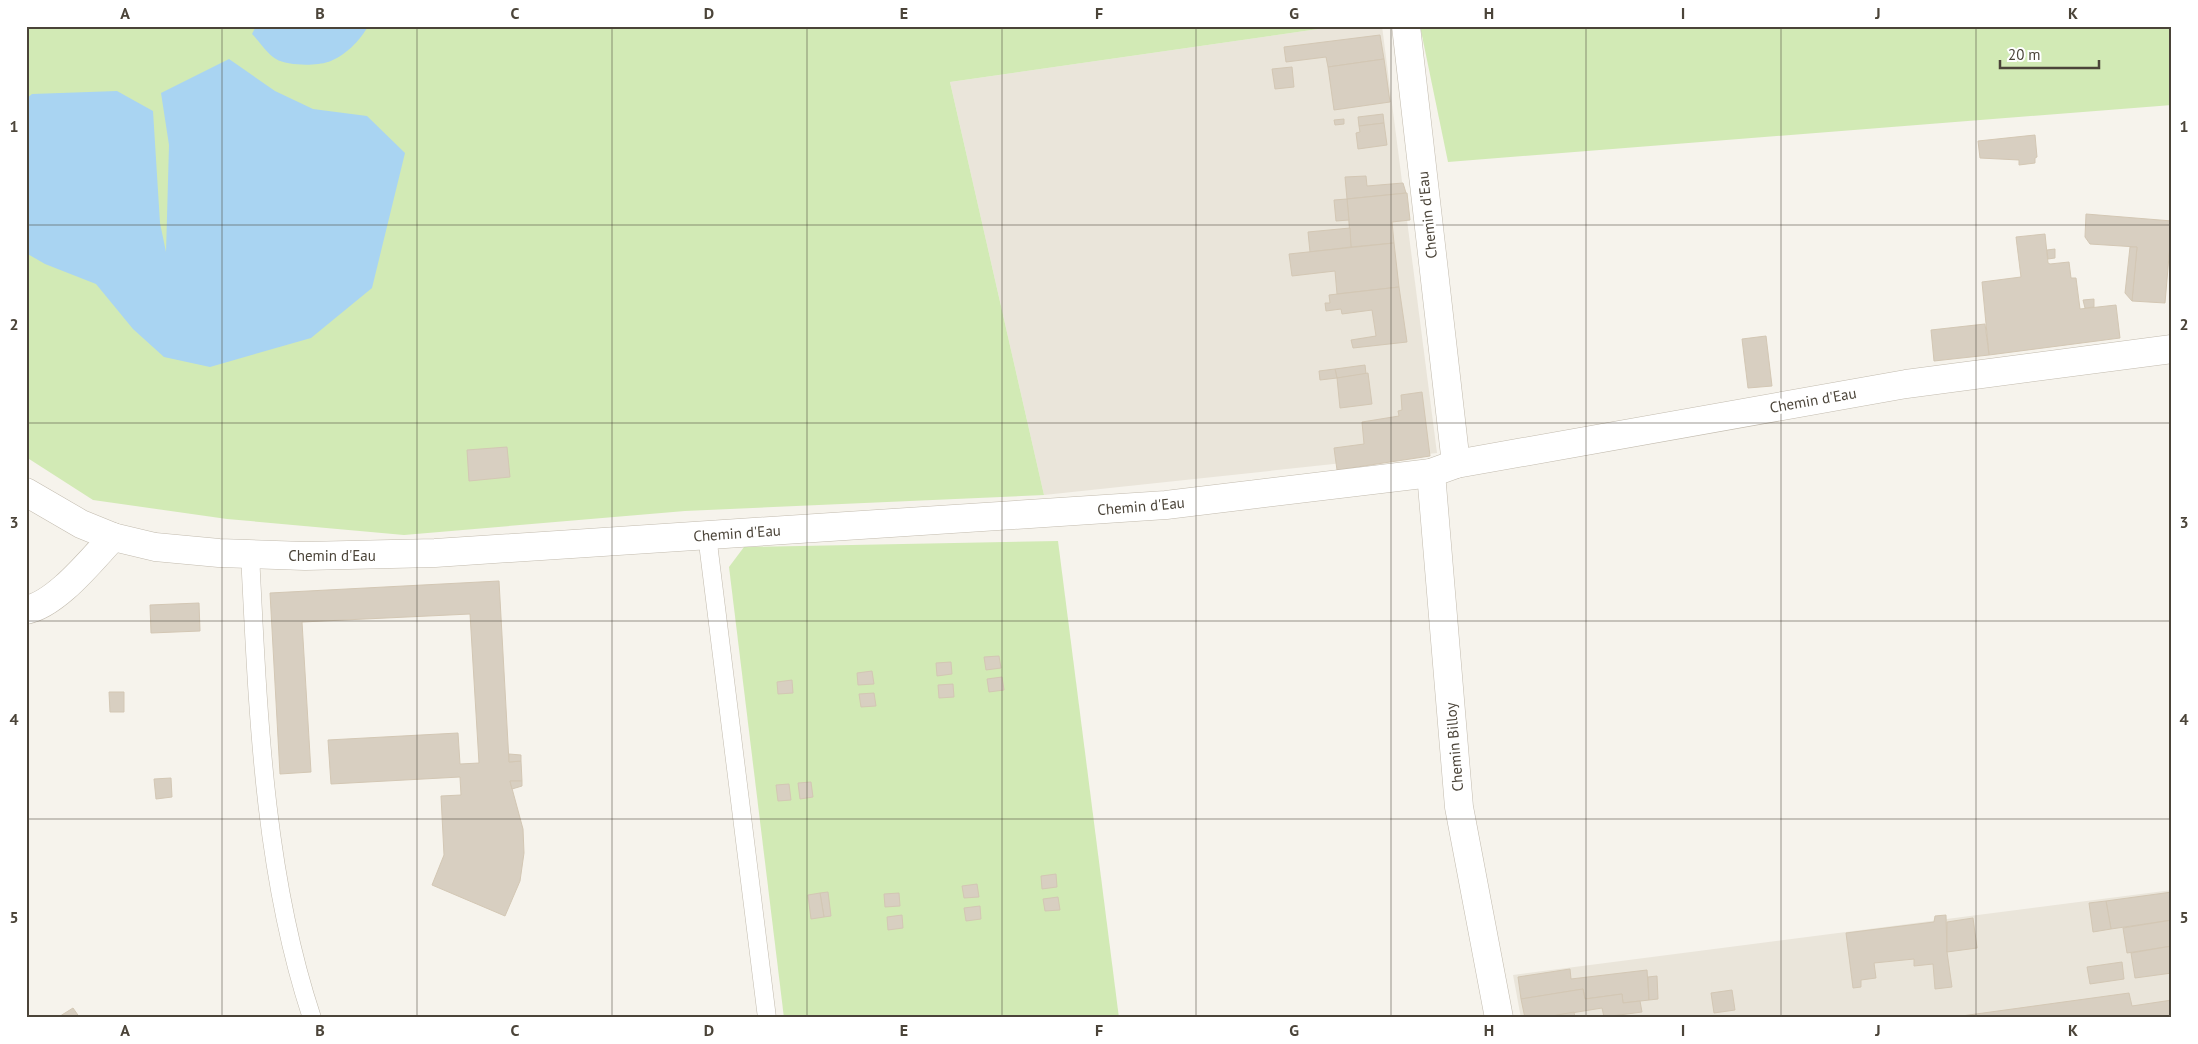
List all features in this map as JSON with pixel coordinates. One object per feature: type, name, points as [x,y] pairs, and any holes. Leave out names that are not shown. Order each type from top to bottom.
[{"type":"street","name":"Chemin d'Eau","points":[[1406,26],[1456,464]]},
{"type":"street","name":"Chemin d'Eau","points":[[26,492],[81,524],[113,537],[155,547],[219,553],[305,556],[435,553],[1166,505],[1431,474],[1456,464],[1906,384],[2172,349]]},
{"type":"street","name":"Chemin Billoy","points":[[1431,474],[1459,807],[1499,1018]]},
{"type":"street","points":[[26,610],[34,608],[69,584],[113,537]]},
{"type":"lane","points":[[708,535],[767,1018]]},
{"type":"lane","points":[[250,554],[258,699],[276,875],[300,983],[312,1018]]},
{"type":"shaded area","points":[[1339,26],[1382,26],[1437,453],[1044,495],[950,82]]},
{"type":"shaded area","points":[[2172,890],[2172,1018],[1521,1018],[1513,975]]},
{"type":"green space","points":[[26,26],[1339,26],[950,82],[1044,495],[685,511],[404,535],[227,519],[93,500],[26,457]]},
{"type":"green space","points":[[1420,26],[2172,26],[2172,105],[1448,162]]},
{"type":"green space","points":[[1058,541],[1119,1018],[784,1018],[729,567],[744,547]]},
{"type":"water","points":[[256,26],[368,26],[346,52],[334,60],[309,65],[287,63],[273,57],[252,34]]},
{"type":"water","points":[[229,59],[275,91],[313,109],[367,116],[405,153],[372,288],[311,338],[210,367],[164,357],[133,329],[96,284],[45,264],[26,253],[26,99],[32,94],[117,91],[153,111],[160,223],[166,252],[169,145],[161,93]]},
{"type":"building","points":[[1380,35],[1384,59],[1328,67],[1326,57],[1286,62],[1284,47]]},
{"type":"building","points":[[1384,59],[1390,102],[1334,110],[1328,67]]},
{"type":"building","points":[[1292,67],[1294,87],[1275,89],[1272,69]]},
{"type":"building","points":[[1383,114],[1384,123],[1359,126],[1358,117]]},
{"type":"building","points":[[1344,119],[1344,124],[1335,125],[1334,120]]},
{"type":"building","points":[[1384,123],[1387,145],[1358,149],[1356,133],[1360,132],[1359,126]]},
{"type":"building","points":[[2035,135],[2037,157],[2035,158],[2035,163],[2019,165],[2019,160],[1980,158],[1978,141]]},
{"type":"building","points":[[1366,176],[1367,186],[1403,183],[1406,193],[1347,199],[1345,177]]},
{"type":"building","points":[[1407,193],[1410,220],[1392,222],[1394,243],[1351,247],[1347,199]]},
{"type":"building","points":[[1347,199],[1349,220],[1336,221],[1334,200]]},
{"type":"building","points":[[2086,214],[2172,221],[2165,303],[2132,301],[2137,247],[2090,244],[2085,237]]},
{"type":"building","points":[[1350,228],[1351,247],[1310,252],[1308,232]]},
{"type":"building","points":[[2045,234],[2048,263],[2069,262],[2071,278],[2076,278],[2080,309],[2116,305],[2120,338],[1989,355],[1982,282],[2021,277],[2016,237]]},
{"type":"building","points":[[1394,243],[1399,287],[1337,294],[1335,271],[1292,276],[1289,254]]},
{"type":"building","points":[[2130,247],[2137,247],[2132,301],[2125,293]]},
{"type":"building","points":[[2055,249],[2055,258],[2048,259],[2047,250]]},
{"type":"building","points":[[1399,287],[1407,342],[1353,348],[1351,340],[1376,336],[1372,310],[1342,314],[1341,309],[1326,311],[1325,303],[1330,303],[1329,295]]},
{"type":"building","points":[[2094,299],[2094,307],[2085,308],[2083,300]]},
{"type":"building","points":[[1985,324],[1989,355],[1934,361],[1931,330]]},
{"type":"building","points":[[1766,336],[1772,386],[1748,388],[1742,339]]},
{"type":"building","points":[[1365,365],[1366,374],[1337,378],[1335,369]]},
{"type":"building","points":[[1335,369],[1337,378],[1320,380],[1319,371]]},
{"type":"building","points":[[1368,373],[1372,404],[1340,408],[1337,378]]},
{"type":"building","points":[[1422,392],[1430,456],[1337,470],[1334,448],[1364,444],[1362,422],[1399,416],[1398,411],[1402,410],[1401,395]]},
{"type":"building","points":[[507,447],[510,477],[469,481],[467,450]]},
{"type":"building","points":[[499,581],[509,762],[521,761],[522,781],[510,781],[523,829],[524,853],[520,881],[505,916],[432,885],[444,855],[441,796],[461,795],[460,777],[331,784],[328,740],[458,733],[460,764],[479,763],[470,614],[302,622],[311,772],[280,774],[270,593]]},
{"type":"building","points":[[199,603],[200,631],[151,633],[150,605]]},
{"type":"building","points":[[999,656],[1001,668],[986,670],[984,657]]},
{"type":"building","points":[[951,662],[952,674],[937,676],[936,663]]},
{"type":"building","points":[[872,671],[874,684],[858,685],[857,673]]},
{"type":"building","points":[[1002,677],[1004,690],[989,692],[987,679]]},
{"type":"building","points":[[792,680],[793,693],[778,694],[777,682]]},
{"type":"building","points":[[953,684],[954,697],[939,698],[938,685]]},
{"type":"building","points":[[109,692],[124,692],[124,712],[110,712]]},
{"type":"building","points":[[874,693],[876,706],[861,707],[859,694]]},
{"type":"building","points":[[509,754],[521,755],[521,761],[509,762]]},
{"type":"building","points":[[171,778],[172,797],[156,799],[154,779]]},
{"type":"building","points":[[510,781],[522,781],[522,786],[512,789]]},
{"type":"building","points":[[811,782],[813,797],[800,799],[798,783]]},
{"type":"building","points":[[789,784],[791,800],[778,801],[776,785]]},
{"type":"building","points":[[1056,874],[1057,887],[1042,889],[1041,876]]},
{"type":"building","points":[[977,884],[979,897],[964,898],[962,886]]},
{"type":"building","points":[[828,892],[831,916],[824,917],[820,893]]},
{"type":"building","points":[[2172,892],[2172,920],[2111,929],[2106,901]]},
{"type":"building","points":[[820,893],[824,917],[811,919],[808,895]]},
{"type":"building","points":[[899,893],[900,906],[885,907],[884,894]]},
{"type":"building","points":[[1058,897],[1060,910],[1045,911],[1043,899]]},
{"type":"building","points":[[2106,901],[2111,929],[2093,932],[2089,903]]},
{"type":"building","points":[[980,906],[981,919],[966,921],[964,908]]},
{"type":"building","points":[[902,915],[903,928],[888,930],[887,917]]},
{"type":"building","points":[[1946,915],[1947,952],[1952,987],[1935,989],[1933,964],[1914,966],[1914,959],[1874,963],[1876,978],[1861,980],[1861,987],[1853,988],[1846,933],[1934,922],[1935,916]]},
{"type":"building","points":[[1973,918],[1977,948],[1947,952],[1947,922]]},
{"type":"building","points":[[2172,920],[2172,946],[2127,953],[2123,928]]},
{"type":"building","points":[[2172,946],[2172,973],[2135,978],[2131,953]]},
{"type":"building","points":[[2122,962],[2124,979],[2090,984],[2087,967]]},
{"type":"building","points":[[1570,969],[1571,979],[1647,970],[1649,1000],[1623,1003],[1622,994],[1585,999],[1583,989],[1521,999],[1518,977]]},
{"type":"building","points":[[1657,976],[1658,999],[1649,1000],[1648,977]]},
{"type":"building","points":[[1583,989],[1585,999],[1622,994],[1623,1003],[1640,1001],[1642,1012],[1604,1017],[1602,1008],[1541,1018],[1525,1018],[1521,999]]},
{"type":"building","points":[[1732,990],[1735,1010],[1714,1013],[1711,993]]},
{"type":"building","points":[[2129,993],[2132,1006],[2172,1000],[2172,1018],[1947,1018]]},
{"type":"building","points":[[73,1008],[80,1018],[57,1018]]},
{"type":"building","points":[[1574,1012],[1575,1018],[1541,1018]]}]
